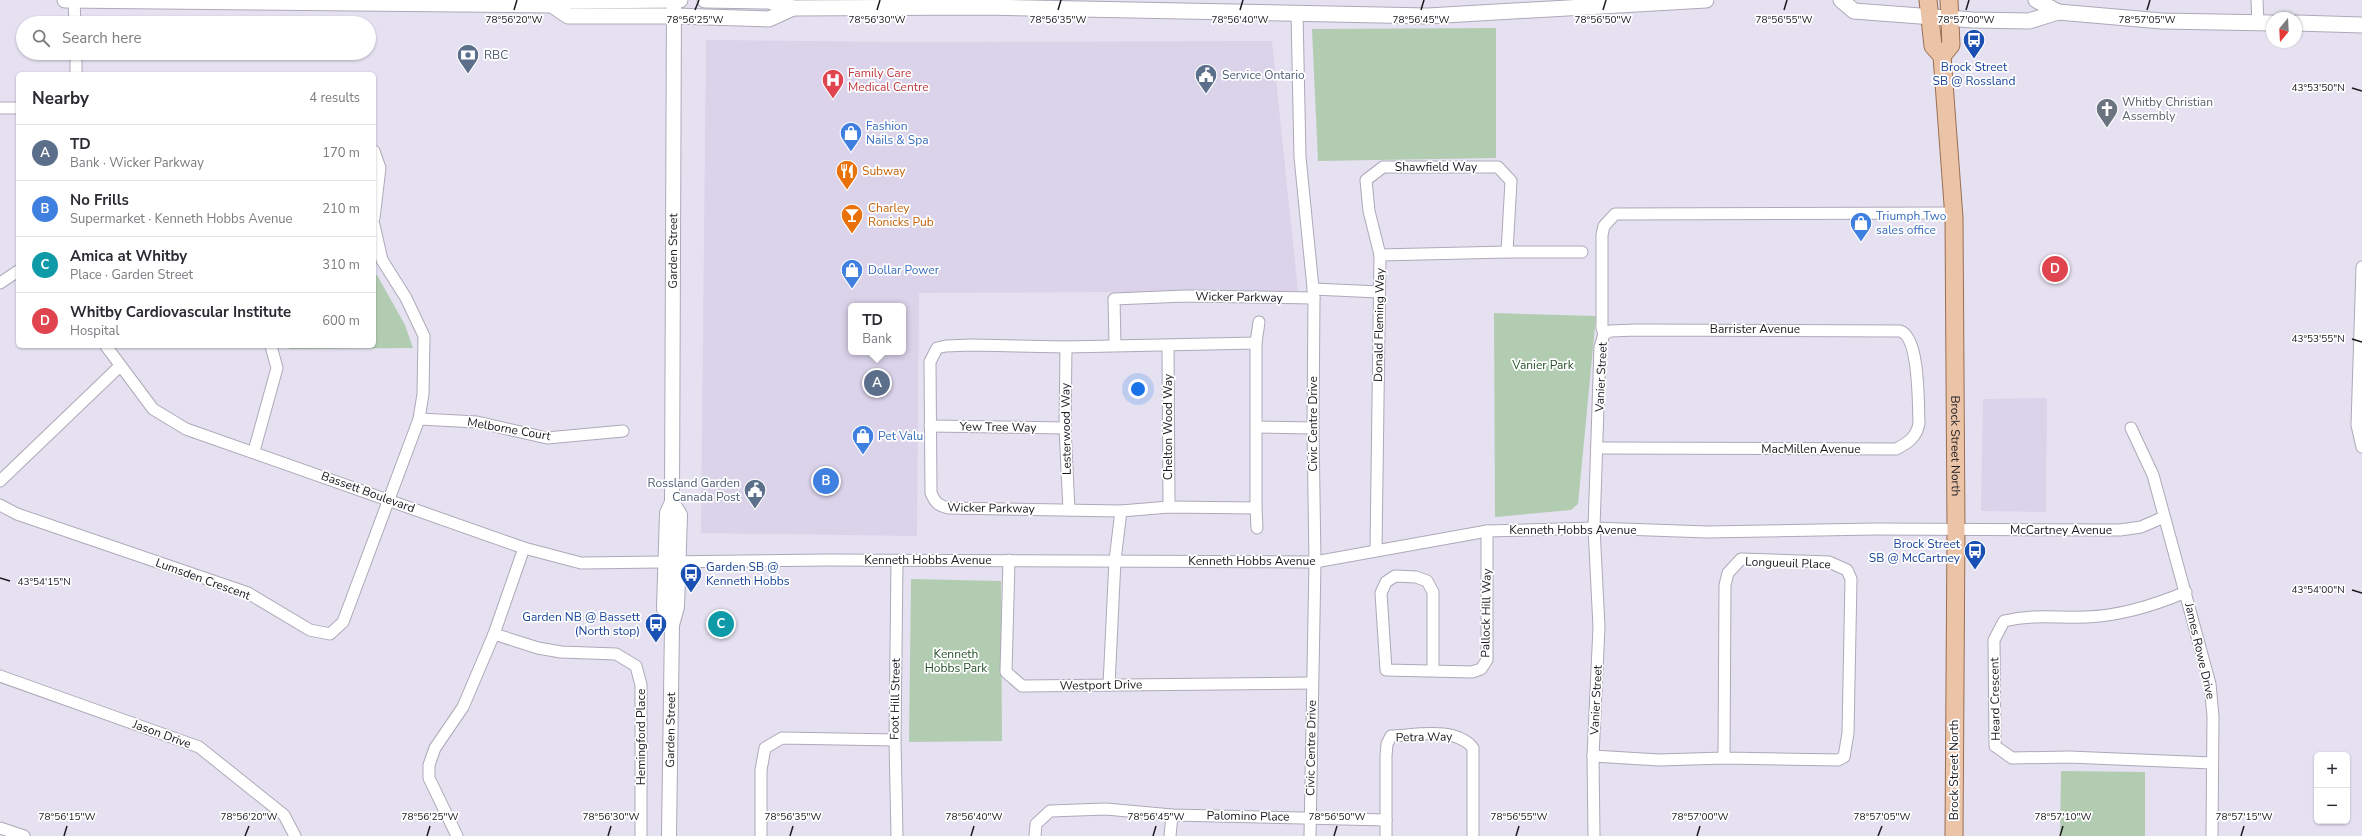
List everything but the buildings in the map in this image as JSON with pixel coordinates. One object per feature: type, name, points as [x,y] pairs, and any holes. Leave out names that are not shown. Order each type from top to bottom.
[{"type":"main road","points":[[65,0],[552,6],[567,0],[680,0]]},
{"type":"main road","points":[[704,0],[769,1],[793,8],[984,7],[1428,16],[1706,0]]},
{"type":"main road","points":[[1841,0],[1854,11],[1950,19],[2029,21],[2058,12],[2162,21],[2265,23]]},
{"type":"main road","name":"Brock Street North","points":[[1928,0],[1933,46],[1942,56],[1954,213],[1956,530],[1954,836]]},
{"type":"main road","points":[[1942,56],[1951,45],[1949,0]]},
{"type":"main road","points":[[2036,0],[2058,12]]},
{"type":"main road","points":[[552,6],[568,16],[674,16],[769,19],[793,8]]},
{"type":"main road","points":[[2302,23],[2362,25]]},
{"type":"street","points":[[74,0],[75,16]]},
{"type":"street","name":"Garden Street","points":[[669,836],[672,625],[664,609],[672,561],[667,513],[672,502],[674,0]]},
{"type":"street","points":[[2257,0],[2265,23]]},
{"type":"street","name":"Civic Centre Drive","points":[[1297,13],[1300,157],[1314,294],[1313,428],[1315,562],[1310,836]]},
{"type":"street","points":[[76,60],[76,72]]},
{"type":"street","points":[[0,108],[16,108]]},
{"type":"street","points":[[376,157],[380,168],[376,201]]},
{"type":"street","name":"Shawfield Way","points":[[1380,255],[1369,212],[1366,180],[1383,167],[1498,167],[1510,181],[1506,252]]},
{"type":"street","name":"Vanier Street","points":[[1594,836],[1593,756],[1599,627],[1594,528],[1600,347],[1604,334],[1602,328],[1602,235],[1604,226],[1616,214],[1954,213]]},
{"type":"street","points":[[376,234],[382,260],[406,298],[424,336],[423,394],[419,419],[389,499]]},
{"type":"street","name":"Donald Fleming Way","points":[[1376,550],[1380,255],[1582,252]]},
{"type":"street","points":[[2362,266],[2357,425],[2362,447]]},
{"type":"street","points":[[0,283],[16,272]]},
{"type":"street","points":[[1314,294],[1379,292]]},
{"type":"street","name":"Wicker Parkway","points":[[1115,344],[1114,298],[1314,294]]},
{"type":"street","name":"Wicker Parkway","points":[[1258,528],[1256,508],[1256,343],[1259,322]]},
{"type":"street","name":"Barrister Avenue","points":[[1604,334],[1610,330],[1890,329],[1906,333]]},
{"type":"street","name":"MacMillen Avenue","points":[[1597,448],[1896,449],[1913,438],[1918,430],[1919,423],[1915,361],[1911,340],[1906,333]]},
{"type":"street","name":"Wicker Parkway","points":[[1256,343],[1168,346],[1115,344],[1066,347],[972,345],[946,346],[937,348],[930,362],[931,493],[934,501],[940,507],[1121,511],[1169,508],[1256,508]]},
{"type":"street","name":"Chelton Wood Way","points":[[1168,346],[1169,508]]},
{"type":"street","name":"Lesterwood Way","points":[[1066,347],[1065,428],[1069,510]]},
{"type":"street","name":"Bassett Boulevard","points":[[107,348],[154,409],[186,429],[254,451],[524,548],[581,563],[672,561]]},
{"type":"street","points":[[254,451],[276,368],[271,348]]},
{"type":"street","points":[[0,481],[120,366]]},
{"type":"street","name":"Melborne Court","points":[[419,419],[477,422],[547,438],[623,431]]},
{"type":"street","name":"Yew Tree Way","points":[[930,426],[1065,428]]},
{"type":"street","points":[[1257,427],[1313,428]]},
{"type":"street","name":"James Rowe Drive","points":[[2131,428],[2153,475],[2210,684],[2214,716],[2212,763],[2212,836]]},
{"type":"street","name":"Lumsden Crescent","points":[[0,505],[17,514],[248,594],[310,630],[330,634],[342,622],[389,499]]},
{"type":"street","points":[[1109,685],[1116,560],[1121,511]]},
{"type":"street","name":"McCartney Avenue","points":[[1956,530],[2120,530],[2141,526],[2164,516]]},
{"type":"street","name":"Kenneth Hobbs Avenue","points":[[672,561],[1116,560],[1315,562],[1487,531],[1594,528],[1707,532],[1875,529],[1956,530]]},
{"type":"street","name":"Pallock Hill Way","points":[[1433,671],[1433,592],[1427,581],[1416,577],[1395,576],[1386,582],[1381,593],[1386,670],[1472,672],[1481,669],[1487,660],[1487,531]]},
{"type":"street","points":[[457,836],[429,778],[429,765],[435,748],[463,707],[494,634],[524,548]]},
{"type":"street","name":"Longueuil Place","points":[[1593,756],[1659,760],[1724,758],[1838,760],[1844,757],[1848,733],[1851,579],[1847,570],[1829,562],[1741,559],[1728,573],[1725,585],[1724,629],[1724,758]]},
{"type":"street","name":"Westport Drive","points":[[1009,560],[1006,672],[1022,686],[1312,682]]},
{"type":"street","name":"Foot Hill Street","points":[[897,561],[894,740],[897,836]]},
{"type":"street","name":"Heard Crescent","points":[[2186,592],[2150,607],[2088,617],[2027,616],[2004,621],[1994,640],[1995,746],[2012,758],[2069,757],[2212,763]]},
{"type":"street","name":"Hemingford Place","points":[[494,634],[538,648],[561,652],[616,654],[636,666],[641,684],[641,836]]},
{"type":"street","name":"Jason Drive","points":[[0,676],[198,747],[284,815],[294,836]]},
{"type":"street","name":"Petra Way","points":[[1386,836],[1386,756],[1387,744],[1391,736],[1446,734],[1468,741],[1473,748],[1473,836]]},
{"type":"street","points":[[761,836],[761,770],[765,748],[782,738],[894,740]]},
{"type":"street","name":"Palomino Place","points":[[1036,836],[1036,824],[1050,811],[1106,809],[1172,815],[1310,817]]},
{"type":"street","points":[[1170,836],[1172,815]]},
{"type":"street","points":[[1310,817],[1386,820]]},
{"type":"street","points":[[0,828],[24,836]]},
{"type":"shaded area","points":[[706,40],[898,42],[1272,41],[1298,291],[919,293],[917,536],[701,533]]},
{"type":"shaded area","points":[[2047,398],[2046,512],[1981,511],[1983,399]]},
{"type":"green space","points":[[1496,28],[1496,158],[1318,161],[1312,29]]},
{"type":"green space","points":[[376,275],[405,325],[413,348],[289,349],[376,348]]},
{"type":"green space","name":"Vanier Park","points":[[1494,313],[1596,316],[1578,504],[1571,510],[1495,517]]},
{"type":"green space","name":"Kenneth Hobbs Park","points":[[911,579],[1001,581],[1002,741],[909,742]]},
{"type":"green space","points":[[2061,771],[2145,772],[2145,836],[2060,836]]},
{"type":"place","name":"Brock Street SB @ Rossland","points":[[1974,60]]},
{"type":"place","name":"RBC","points":[[468,74]]},
{"type":"place","name":"Service Ontario","points":[[1206,94]]},
{"type":"place","name":"Family Care Medical Centre","points":[[833,100]]},
{"type":"place","name":"Whitby Christian Assembly","points":[[2107,128]]},
{"type":"place","name":"Fashion Nails & Spa","points":[[851,152]]},
{"type":"place","name":"Subway","points":[[847,190]]},
{"type":"place","name":"Charley Ronicks Pub","points":[[852,234]]},
{"type":"place","name":"Triumph Two sales office","points":[[1861,242]]},
{"type":"place","name":"Whitby Cardiovascular Institute","points":[[2055,269]]},
{"type":"place","name":"Dollar Power","points":[[852,290]]},
{"type":"place","name":"TD","points":[[877,383]]},
{"type":"place","name":"Pet Valu","points":[[863,456]]},
{"type":"place","name":"No Frills","points":[[826,481]]},
{"type":"place","name":"Rossland Garden Canada Post","points":[[755,510]]},
{"type":"place","name":"Brock Street SB @ McCartney","points":[[1975,570]]},
{"type":"place","name":"Garden SB @ Kenneth Hobbs","points":[[691,594]]},
{"type":"place","name":"Amica at Whitby","points":[[721,624]]},
{"type":"place","name":"Garden NB @ Bassett (North stop)","points":[[656,644]]}]
